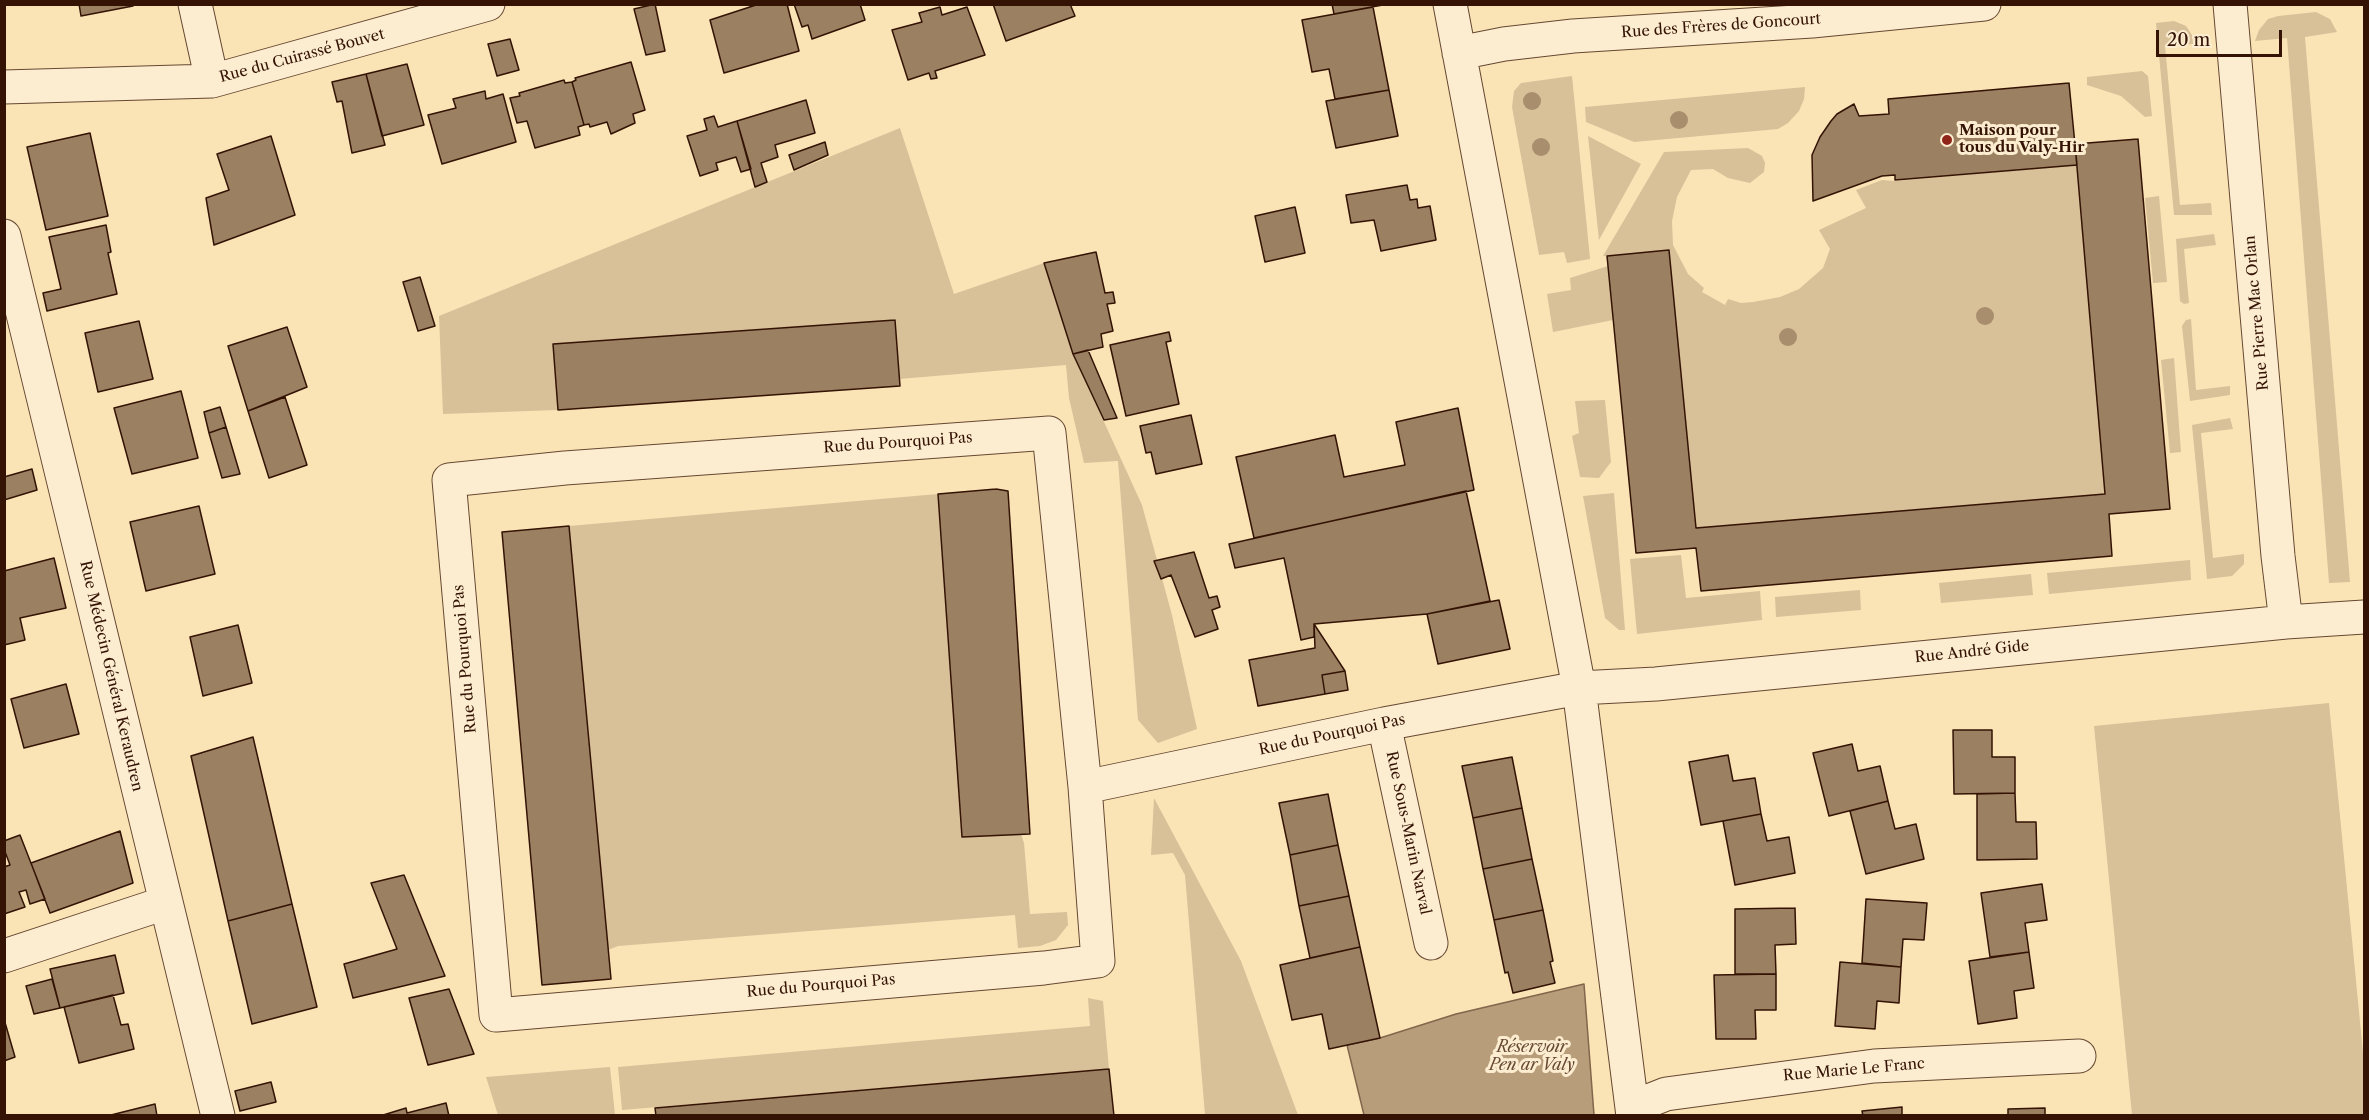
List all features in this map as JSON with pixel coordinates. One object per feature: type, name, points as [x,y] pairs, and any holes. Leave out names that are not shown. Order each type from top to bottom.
[{"type":"street","points":[[195,4],[212,81]]},
{"type":"street","name":"Rue du Cuirassé Bouvet","points":[[4,87],[212,81],[488,4]]},
{"type":"street","points":[[1450,4],[1579,688],[1633,1111]]},
{"type":"street","name":"Rue des Frères de Goncourt","points":[[1459,53],[1572,36],[1812,21],[1984,4]]},
{"type":"street","name":"Rue Pierre Mac Orlan","points":[[2230,4],[2278,556],[2286,622]]},
{"type":"street","name":"Rue Médecin Général Keraudren","points":[[4,236],[13,306],[218,1116]]},
{"type":"street","name":"Rue du Pourquoi Pas","points":[[1049,433],[1085,787],[1098,961],[1044,968],[495,1015],[449,480],[565,468],[1049,433]]},
{"type":"street","name":"Rue André Gide","points":[[1579,688],[1668,682],[2286,622],[2364,617]]},
{"type":"street","name":"Rue du Pourquoi Pas","points":[[1085,787],[1384,724],[1579,688]]},
{"type":"street","name":"Rue Sous-Marin Narval","points":[[1384,724],[1431,943]]},
{"type":"street","points":[[4,956],[165,903]]},
{"type":"street","name":"Rue Marie Le Franc","points":[[1633,1111],[1666,1094],[1851,1068],[2079,1056]]},
{"type":"shaded area","points":[[2316,12],[2330,19],[2337,32],[2305,37],[2350,582],[2329,583],[2287,38],[2255,41],[2259,30],[2268,19]]},
{"type":"shaded area","points":[[2174,21],[2186,26],[2192,35],[2193,44],[2165,46],[2180,205],[2211,203],[2212,215],[2174,215],[2156,23]]},
{"type":"shaded area","points":[[2142,71],[2148,76],[2152,116],[2145,117],[2121,96],[2087,85],[2087,77]]},
{"type":"shaded area","points":[[1572,76],[1590,259],[1567,263],[1564,252],[1539,255],[1512,107],[1514,91],[1521,83]]},
{"type":"shaded area","points":[[1805,87],[1804,99],[1799,111],[1788,123],[1778,129],[1634,142],[1586,122],[1585,107]]},
{"type":"shaded area","points":[[900,128],[954,294],[1044,263],[1073,354],[1142,505],[1172,615],[1197,729],[1158,743],[1138,720],[1118,461],[1084,463],[1069,398],[1066,365],[899,379],[895,320],[553,344],[558,410],[443,414],[439,316]]},
{"type":"shaded area","points":[[1588,136],[1641,164],[1599,240]]},
{"type":"shaded area","points":[[1748,148],[1762,156],[1765,163],[1764,172],[1750,183],[1728,178],[1713,169],[1691,170],[1677,197],[1672,221],[1673,245],[1688,274],[1704,288],[1702,292],[1725,305],[1728,299],[1741,303],[1780,297],[1799,289],[1823,268],[1830,249],[1819,230],[1866,208],[1856,190],[1882,180],[1895,181],[2077,165],[2105,494],[1696,528],[1669,251],[1603,256],[1664,152]]},
{"type":"shaded area","points":[[2159,196],[2167,282],[2153,283],[2145,198]]},
{"type":"shaded area","points":[[2214,234],[2216,245],[2184,249],[2189,303],[2184,304],[2180,301],[2176,239]]},
{"type":"shaded area","points":[[1608,266],[1613,320],[1553,332],[1547,294],[1571,290],[1570,278]]},
{"type":"shaded area","points":[[2191,319],[2196,390],[2230,386],[2230,395],[2190,401],[2182,326],[2186,320]]},
{"type":"shaded area","points":[[2174,358],[2181,452],[2170,453],[2161,360]]},
{"type":"shaded area","points":[[1605,400],[1611,462],[1599,478],[1580,477],[1572,436],[1579,433],[1575,401]]},
{"type":"shaded area","points":[[2230,418],[2233,429],[2201,433],[2213,558],[2244,554],[2244,564],[2232,576],[2207,579],[2192,425]]},
{"type":"shaded area","points":[[1614,493],[1625,630],[1619,630],[1605,618],[1583,496]]},
{"type":"shaded area","points":[[938,494],[962,837],[1021,834],[1024,843],[1030,914],[1067,912],[1068,925],[1056,940],[1040,946],[1018,948],[1015,915],[618,946],[608,950],[569,526]]},
{"type":"shaded area","points":[[1681,555],[1686,598],[1760,591],[1762,620],[1637,634],[1630,559]]},
{"type":"shaded area","points":[[2190,560],[2191,580],[2049,594],[2047,573]]},
{"type":"shaded area","points":[[2031,574],[2033,595],[1941,603],[1939,583]]},
{"type":"shaded area","points":[[1860,590],[1861,610],[1776,617],[1775,597]]},
{"type":"shaded area","points":[[2329,703],[2364,1063],[2364,1115],[2132,1115],[2094,726]]},
{"type":"shaded area","points":[[1154,798],[1241,961],[1298,1115],[1205,1115],[1185,875],[1173,853],[1151,855]]},
{"type":"shaded area","points":[[1088,998],[1103,1001],[1109,1069],[622,1110],[618,1067],[1090,1026]]},
{"type":"shaded area","points":[[610,1067],[615,1115],[498,1115],[486,1077]]},
{"type":"water","name":"Réservoir Pen ar Valy","points":[[1584,984],[1594,1115],[1364,1115],[1347,1045],[1380,1038],[1456,1014]]},
{"type":"building","points":[[79,4],[132,4],[133,6],[81,16]]},
{"type":"building","points":[[655,4],[665,51],[646,55],[634,9]]},
{"type":"building","points":[[759,4],[787,4],[799,51],[724,73],[710,20]]},
{"type":"building","points":[[794,4],[860,4],[865,20],[812,39],[808,25],[802,27]]},
{"type":"building","points":[[993,4],[1070,4],[1075,16],[1006,41]]},
{"type":"building","points":[[1332,4],[1388,4],[1334,14]]},
{"type":"building","points":[[940,7],[942,15],[967,7],[985,55],[935,71],[937,78],[931,79],[929,73],[908,80],[892,30],[922,22],[919,13]]},
{"type":"building","points":[[1373,7],[1389,90],[1335,99],[1329,69],[1312,72],[1302,20]]},
{"type":"building","points":[[510,39],[519,70],[497,76],[488,44]]},
{"type":"building","points":[[631,62],[645,110],[633,114],[635,123],[611,134],[607,122],[590,127],[589,124],[584,125],[572,82],[576,80],[575,78]]},
{"type":"building","points":[[407,64],[424,125],[382,136],[366,74]]},
{"type":"building","points":[[366,74],[385,145],[352,153],[342,101],[337,102],[332,82]]},
{"type":"building","points":[[564,80],[565,83],[572,82],[584,125],[578,127],[580,135],[535,148],[527,121],[517,123],[510,98],[520,96],[519,93]]},
{"type":"building","name":"Maison pour tous du Valy-Hir","points":[[2069,83],[2077,165],[1895,180],[1895,175],[1882,176],[1813,201],[1812,155],[1831,121],[1837,114],[1854,104],[1859,116],[1889,114],[1888,99]]},
{"type":"building","points":[[1389,90],[1398,136],[1336,148],[1326,101]]},
{"type":"building","points":[[485,91],[486,99],[503,94],[516,142],[442,164],[428,115],[456,108],[453,99]]},
{"type":"building","points":[[806,100],[815,133],[775,145],[778,157],[761,163],[767,182],[755,187],[737,121]]},
{"type":"building","points":[[714,116],[718,127],[737,121],[751,169],[741,172],[736,157],[716,163],[718,170],[700,176],[687,136],[707,130],[704,119]]},
{"type":"building","points":[[90,133],[108,216],[46,230],[27,147]]},
{"type":"building","points":[[271,136],[295,215],[214,245],[206,198],[229,190],[217,154]]},
{"type":"building","points":[[2138,139],[2170,509],[2109,514],[2112,556],[1701,591],[1696,548],[1636,553],[1607,256],[1669,250],[1696,528],[2105,494],[2075,144]]},
{"type":"building","points":[[825,142],[828,155],[794,170],[789,155]]},
{"type":"building","points":[[1407,185],[1410,200],[1417,199],[1418,208],[1430,206],[1436,240],[1381,251],[1374,220],[1351,223],[1346,195]]},
{"type":"building","points":[[1295,207],[1305,253],[1265,262],[1255,216]]},
{"type":"building","points":[[106,225],[111,252],[108,253],[117,294],[47,311],[43,293],[61,289],[49,237]]},
{"type":"building","points":[[1096,252],[1105,293],[1113,292],[1115,303],[1107,304],[1113,331],[1101,334],[1103,347],[1073,354],[1044,263]]},
{"type":"building","points":[[420,277],[435,326],[418,331],[403,282]]},
{"type":"building","points":[[895,320],[900,386],[558,410],[553,344]]},
{"type":"building","points":[[139,321],[153,379],[98,392],[85,333]]},
{"type":"building","points":[[287,327],[307,387],[248,411],[228,346]]},
{"type":"building","points":[[1169,332],[1171,341],[1166,342],[1179,404],[1126,416],[1110,345]]},
{"type":"building","points":[[1088,350],[1117,418],[1104,420],[1073,354]]},
{"type":"building","points":[[181,391],[198,458],[132,474],[114,408]]},
{"type":"building","points":[[285,397],[307,465],[269,478],[248,411]]},
{"type":"building","points":[[220,407],[226,427],[209,433],[204,412]]},
{"type":"building","points":[[1458,408],[1474,490],[1254,538],[1236,457],[1335,435],[1344,477],[1405,465],[1396,422]]},
{"type":"building","points":[[1191,415],[1202,464],[1156,474],[1151,452],[1146,453],[1140,426]]},
{"type":"building","points":[[226,427],[240,474],[222,478],[209,433]]},
{"type":"building","points":[[32,469],[37,490],[4,500],[4,477]]},
{"type":"building","points":[[996,489],[1008,491],[1030,834],[962,837],[938,494]]},
{"type":"building","points":[[1466,491],[1490,601],[1427,614],[1314,624],[1314,637],[1301,640],[1284,558],[1235,568],[1229,544]]},
{"type":"building","points":[[199,506],[215,574],[146,591],[130,522]]},
{"type":"building","points":[[569,526],[611,979],[542,985],[502,532]]},
{"type":"building","points":[[1194,552],[1209,598],[1217,596],[1220,607],[1212,610],[1218,629],[1195,637],[1171,575],[1161,579],[1154,561]]},
{"type":"building","points":[[54,558],[66,608],[20,618],[25,640],[4,645],[4,571]]},
{"type":"building","points":[[1499,600],[1510,649],[1438,664],[1427,614]]},
{"type":"building","points":[[1314,624],[1345,671],[1322,675],[1325,694],[1258,706],[1249,660],[1315,648]]},
{"type":"building","points":[[238,625],[252,683],[203,696],[190,637]]},
{"type":"building","points":[[1345,671],[1348,690],[1325,694],[1322,675]]},
{"type":"building","points":[[66,684],[79,734],[24,748],[11,699]]},
{"type":"building","points":[[1953,730],[1992,730],[1992,757],[2015,757],[2015,793],[1954,794]]},
{"type":"building","points":[[253,737],[292,904],[228,921],[191,756]]},
{"type":"building","points":[[1852,744],[1858,771],[1880,766],[1888,801],[1829,816],[1813,753]]},
{"type":"building","points":[[1728,755],[1733,781],[1755,778],[1761,814],[1701,825],[1689,762]]},
{"type":"building","points":[[1512,757],[1522,808],[1473,818],[1462,766]]},
{"type":"building","points":[[2015,793],[2016,822],[2036,822],[2037,859],[1977,860],[1977,794]]},
{"type":"building","points":[[1328,794],[1338,845],[1290,855],[1279,803]]},
{"type":"building","points":[[1888,801],[1895,829],[1916,824],[1924,859],[1866,874],[1850,811]]},
{"type":"building","points":[[1522,808],[1532,859],[1483,869],[1473,818]]},
{"type":"building","points":[[1761,814],[1767,841],[1789,837],[1795,873],[1735,885],[1723,821]]},
{"type":"building","points":[[120,831],[133,883],[50,913],[31,863]]},
{"type":"building","points":[[20,835],[45,899],[30,904],[26,890],[19,892],[25,907],[4,914],[4,867],[10,865],[4,849],[4,841]]},
{"type":"building","points":[[1338,845],[1349,896],[1299,906],[1290,855]]},
{"type":"building","points":[[1532,859],[1543,910],[1494,920],[1483,869]]},
{"type":"building","points":[[404,875],[445,976],[353,998],[344,964],[397,949],[371,883]]},
{"type":"building","points":[[2042,884],[2047,920],[2025,923],[2029,952],[1990,957],[1981,893]]},
{"type":"building","points":[[1349,896],[1360,947],[1310,958],[1299,906]]},
{"type":"building","points":[[1866,899],[1927,903],[1924,940],[1903,939],[1901,967],[1862,963]]},
{"type":"building","points":[[292,904],[317,1007],[252,1024],[228,921]]},
{"type":"building","points":[[1795,908],[1796,944],[1775,945],[1776,974],[1735,974],[1735,909]]},
{"type":"building","points":[[1543,910],[1555,983],[1513,993],[1508,972],[1505,973],[1494,920]]},
{"type":"building","points":[[1360,947],[1380,1038],[1329,1049],[1322,1014],[1292,1020],[1280,965]]},
{"type":"building","points":[[2029,952],[2034,988],[2014,991],[2017,1018],[1978,1024],[1969,961]]},
{"type":"building","points":[[115,955],[124,993],[60,1008],[50,969]]},
{"type":"building","points":[[1840,962],[1901,967],[1899,1003],[1877,1001],[1875,1029],[1835,1026]]},
{"type":"building","points":[[1776,974],[1776,1010],[1755,1010],[1756,1039],[1716,1039],[1714,975]]},
{"type":"building","points":[[52,979],[60,1008],[34,1014],[26,986]]},
{"type":"building","points":[[449,989],[474,1054],[428,1065],[409,998]]},
{"type":"building","points":[[113,995],[121,1025],[128,1024],[134,1049],[79,1063],[64,1007]]},
{"type":"building","points":[[4,1019],[15,1057],[4,1061]]},
{"type":"building","points":[[1109,1069],[1114,1116],[656,1116],[655,1108]]},
{"type":"building","points":[[271,1082],[276,1102],[240,1111],[235,1091]]},
{"type":"building","points":[[446,1103],[449,1116],[380,1116],[406,1108],[407,1113]]},
{"type":"building","points":[[155,1104],[157,1116],[107,1116]]},
{"type":"building","points":[[1902,1107],[1902,1116],[1863,1116],[1862,1111]]},
{"type":"building","points":[[2045,1108],[2045,1116],[2008,1116],[2008,1109]]},
{"type":"place","name":"Maison pour tous du Valy-Hir","points":[[1947,140]]}]
